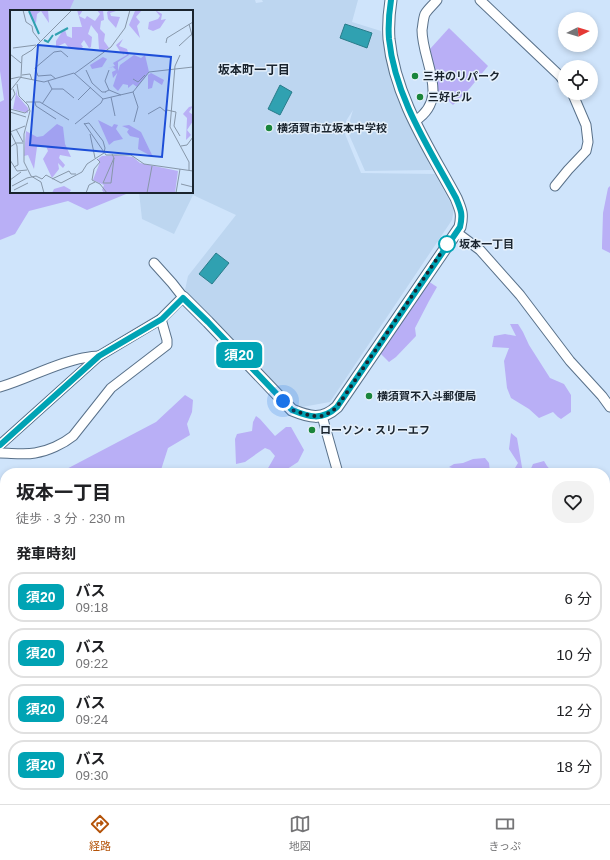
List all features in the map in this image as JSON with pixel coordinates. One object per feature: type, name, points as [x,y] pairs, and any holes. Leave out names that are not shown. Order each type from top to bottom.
[{"type":"street","points":[[154,263],[172,282],[183,298],[292,410],[311,416],[322,416],[331,412],[337,407],[460,227],[462,218],[462,210],[406,105],[396,75],[389,39],[391,0]]},
{"type":"street","points":[[414,121],[425,114],[430,105],[434,92],[429,62],[422,39],[425,14],[437,0]]},
{"type":"street","points":[[480,0],[558,74]]},
{"type":"street","points":[[554,186],[586,151],[588,142],[586,125],[576,100]]},
{"type":"street","points":[[456,232],[480,250],[520,295],[570,361],[610,407]]},
{"type":"street","points":[[0,445],[99,356],[162,319],[183,298]]},
{"type":"street","points":[[0,453],[36,453],[67,441],[73,436],[111,388],[167,345],[162,319]]},
{"type":"street","points":[[0,387],[64,363],[99,356]]},
{"type":"street","points":[[322,416],[337,468]]},
{"type":"shaded area","points":[[0,0],[74,0],[69,10],[10,10],[10,193],[129,193],[87,210],[68,201],[29,211],[15,234],[0,240],[0,102],[4,100],[0,71]]},
{"type":"shaded area","points":[[65,0],[255,0],[256,3],[263,2],[262,0],[358,0],[352,22],[381,31],[392,85],[432,170],[365,171],[347,130],[353,110],[346,121],[345,134],[361,173],[435,174],[454,209],[452,220],[330,402],[302,407],[295,405],[185,290],[188,276],[236,215],[193,195],[174,234],[142,219],[139,193],[193,193],[193,10],[60,10]]},
{"type":"shaded area","points":[[449,28],[488,66],[470,88],[453,105],[438,91],[430,49]]},
{"type":"shaded area","points":[[610,186],[610,253],[602,249],[602,245],[603,213],[608,188]]},
{"type":"shaded area","points":[[428,281],[437,287],[415,328],[416,336],[396,357],[389,362],[380,353]]},
{"type":"shaded area","points":[[510,324],[518,324],[529,345],[550,378],[564,384],[571,395],[571,412],[561,419],[553,412],[539,418],[529,409],[511,398],[507,388],[504,361],[509,348],[492,347],[494,336],[505,334],[516,336]]},
{"type":"shaded area","points":[[185,395],[193,400],[192,412],[187,424],[190,435],[168,448],[162,468],[69,468],[156,422]]},
{"type":"shaded area","points":[[256,416],[275,436],[286,427],[291,427],[304,450],[298,462],[289,468],[268,468],[275,456],[270,450],[265,448],[245,462],[236,464],[235,439],[237,434],[252,431],[253,422]]},
{"type":"shaded area","points":[[511,433],[517,438],[522,468],[515,468],[518,463],[509,449]]},
{"type":"shaded area","points":[[485,458],[489,463],[490,468],[449,467],[454,464],[463,463],[473,459]]},
{"type":"shaded area","points":[[544,461],[549,468],[531,468],[533,464]]},
{"type":"water","points":[[345,24],[372,33],[367,48],[340,38]]},
{"type":"water","points":[[280,85],[292,92],[280,115],[268,109]]},
{"type":"water","points":[[216,253],[229,263],[212,284],[199,274]]},
{"type":"bus line","name":"須20","points":[[0,445],[99,356],[162,319],[183,298],[292,410],[301,414],[322,416],[331,412],[337,407],[460,227],[462,218],[462,210],[406,105],[396,75],[389,39],[391,0]]},
{"type":"place","name":"三井のリパーク","points":[[415,76]]},
{"type":"place","name":"三好ビル","points":[[420,97]]},
{"type":"place","name":"横須賀市立坂本中学校","points":[[269,128]]},
{"type":"place","name":"坂本一丁目","points":[[447,244]]},
{"type":"place","name":"横須賀不入斗郵便局","points":[[369,396]]},
{"type":"place","name":"ローソン・スリーエフ","points":[[312,430]]},
{"type":"district","name":"坂本町一丁目","points":[[254,70]]},
{"type":"route","points":[[283,401],[292,410],[311,416],[322,416],[331,412],[337,407],[447,244]]}]
